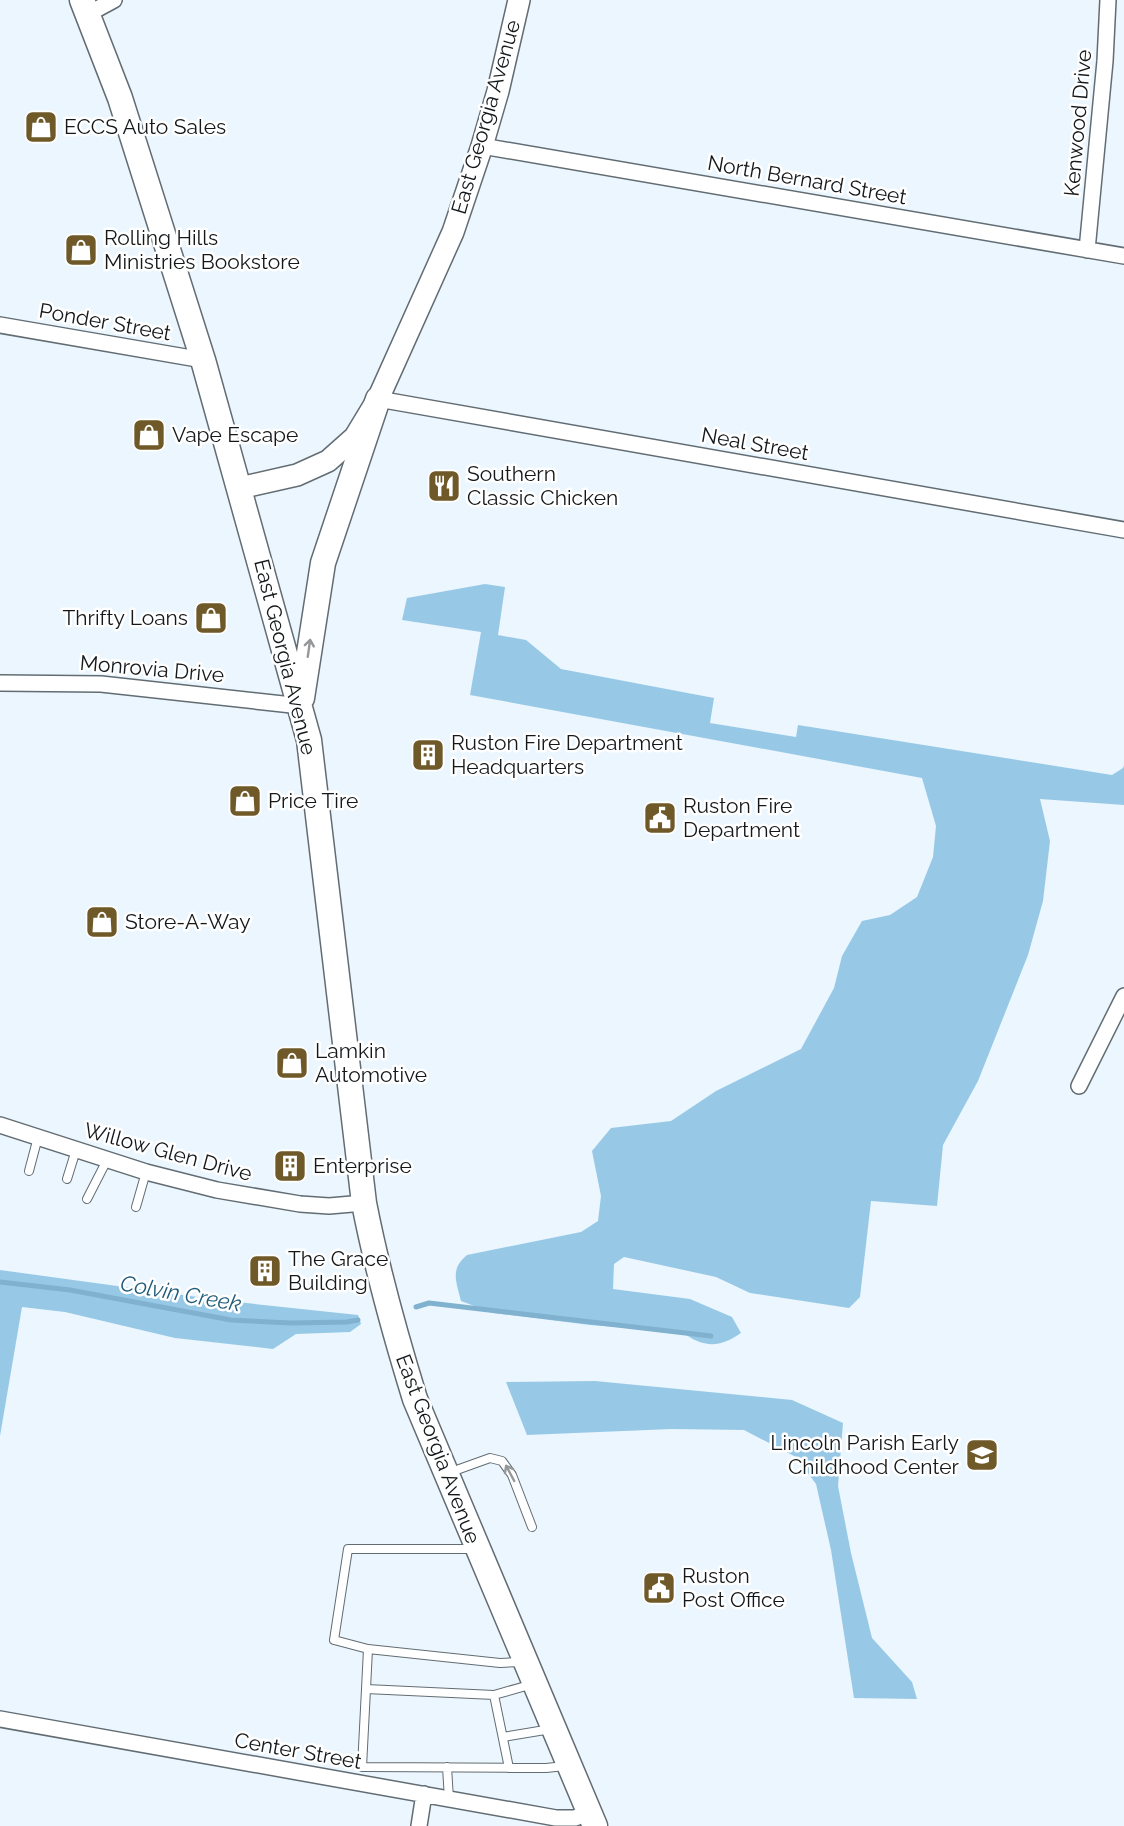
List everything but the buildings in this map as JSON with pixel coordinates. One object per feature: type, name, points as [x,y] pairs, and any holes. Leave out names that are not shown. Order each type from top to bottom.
[{"type":"main road","name":"East Georgia Avenue","points":[[240,488],[297,475],[327,461],[355,437],[378,399],[453,231],[498,91],[519,0]]},
{"type":"main road","name":"East Georgia Avenue","points":[[85,7],[120,98],[203,360],[309,740],[364,1203],[376,1266],[395,1334],[415,1399],[445,1474],[592,1819]]},
{"type":"main road","points":[[301,706],[323,563],[378,399]]},
{"type":"street","points":[[85,7],[114,0]]},
{"type":"street","name":"Kenwood Drive","points":[[1087,250],[1105,61],[1108,0]]},
{"type":"street","name":"North Bernard Street","points":[[482,146],[1124,256]]},
{"type":"street","name":"Ponder Street","points":[[0,326],[203,360]]},
{"type":"street","name":"Neal Street","points":[[378,399],[1124,530]]},
{"type":"street","name":"Monrovia Drive","points":[[0,683],[101,684],[301,706]]},
{"type":"street","points":[[1079,1086],[1124,996]]},
{"type":"street","name":"Willow Glen Drive","points":[[0,1125],[146,1172],[217,1190],[300,1204],[329,1206],[364,1203]]},
{"type":"street","name":"Center Street","points":[[0,1719],[556,1818],[592,1819]]},
{"type":"street","points":[[419,1826],[424,1794]]},
{"type":"lane","points":[[29,1171],[38,1137]]},
{"type":"lane","points":[[67,1179],[76,1150]]},
{"type":"lane","points":[[87,1199],[107,1160]]},
{"type":"lane","points":[[136,1207],[146,1172]]},
{"type":"lane","points":[[445,1474],[490,1458],[502,1461],[512,1475],[532,1527]]},
{"type":"lane","points":[[477,1548],[348,1549],[334,1640],[368,1649],[500,1663],[530,1672]]},
{"type":"lane","points":[[368,1649],[362,1767],[546,1768],[569,1765]]},
{"type":"lane","points":[[366,1689],[494,1695],[530,1672]]},
{"type":"lane","points":[[494,1695],[509,1768]]},
{"type":"lane","points":[[502,1737],[553,1728]]},
{"type":"lane","points":[[447,1767],[449,1799]]},
{"type":"shaded area","points":[[485,584],[505,587],[498,635],[526,640],[561,669],[714,698],[710,723],[796,737],[798,725],[1112,775],[1124,765],[1124,805],[1040,799],[1050,841],[1043,901],[1028,955],[978,1081],[943,1145],[937,1206],[871,1201],[860,1297],[849,1308],[750,1293],[716,1277],[624,1257],[614,1264],[613,1289],[690,1299],[732,1317],[741,1333],[726,1341],[712,1344],[697,1341],[682,1332],[590,1325],[493,1313],[461,1301],[456,1270],[467,1255],[581,1232],[598,1221],[601,1196],[592,1151],[611,1128],[671,1121],[716,1091],[801,1049],[834,988],[842,956],[862,921],[890,915],[917,897],[933,857],[936,826],[922,778],[470,695],[481,632],[402,620],[407,598]]},
{"type":"shaded area","points":[[0,1270],[227,1301],[358,1315],[361,1324],[350,1332],[296,1334],[273,1349],[175,1338],[65,1312],[22,1307],[0,1436]]},
{"type":"shaded area","points":[[595,1381],[792,1400],[843,1423],[838,1486],[851,1553],[872,1638],[912,1682],[917,1699],[854,1698],[831,1550],[816,1484],[796,1457],[744,1430],[672,1429],[527,1435],[506,1382]]},
{"type":"waterway","name":"Colvin Creek","points":[[0,1282],[70,1290],[231,1320],[291,1323],[358,1320]]},
{"type":"waterway","name":"Colvin Creek","points":[[416,1307],[429,1303],[711,1336]]},
{"type":"place","name":"ECCS Auto Sales","points":[[41,127]]},
{"type":"place","name":"Rolling Hills Ministries Bookstore","points":[[81,250]]},
{"type":"place","name":"Vape Escape","points":[[149,435]]},
{"type":"place","name":"Southern Classic Chicken","points":[[444,486]]},
{"type":"place","name":"Thrifty Loans","points":[[211,618]]},
{"type":"place","name":"Ruston Fire Department Headquarters","points":[[428,755]]},
{"type":"place","name":"Price Tire","points":[[245,801]]},
{"type":"place","name":"Ruston Fire Department","points":[[660,818]]},
{"type":"place","name":"Store-A-Way","points":[[102,922]]},
{"type":"place","name":"Lamkin Automotive","points":[[292,1063]]},
{"type":"place","name":"Enterprise","points":[[290,1166]]},
{"type":"place","name":"The Grace Building","points":[[265,1271]]},
{"type":"place","name":"Lincoln Parish Early Childhood Center","points":[[982,1455]]},
{"type":"place","name":"Ruston Post Office","points":[[659,1588]]}]
